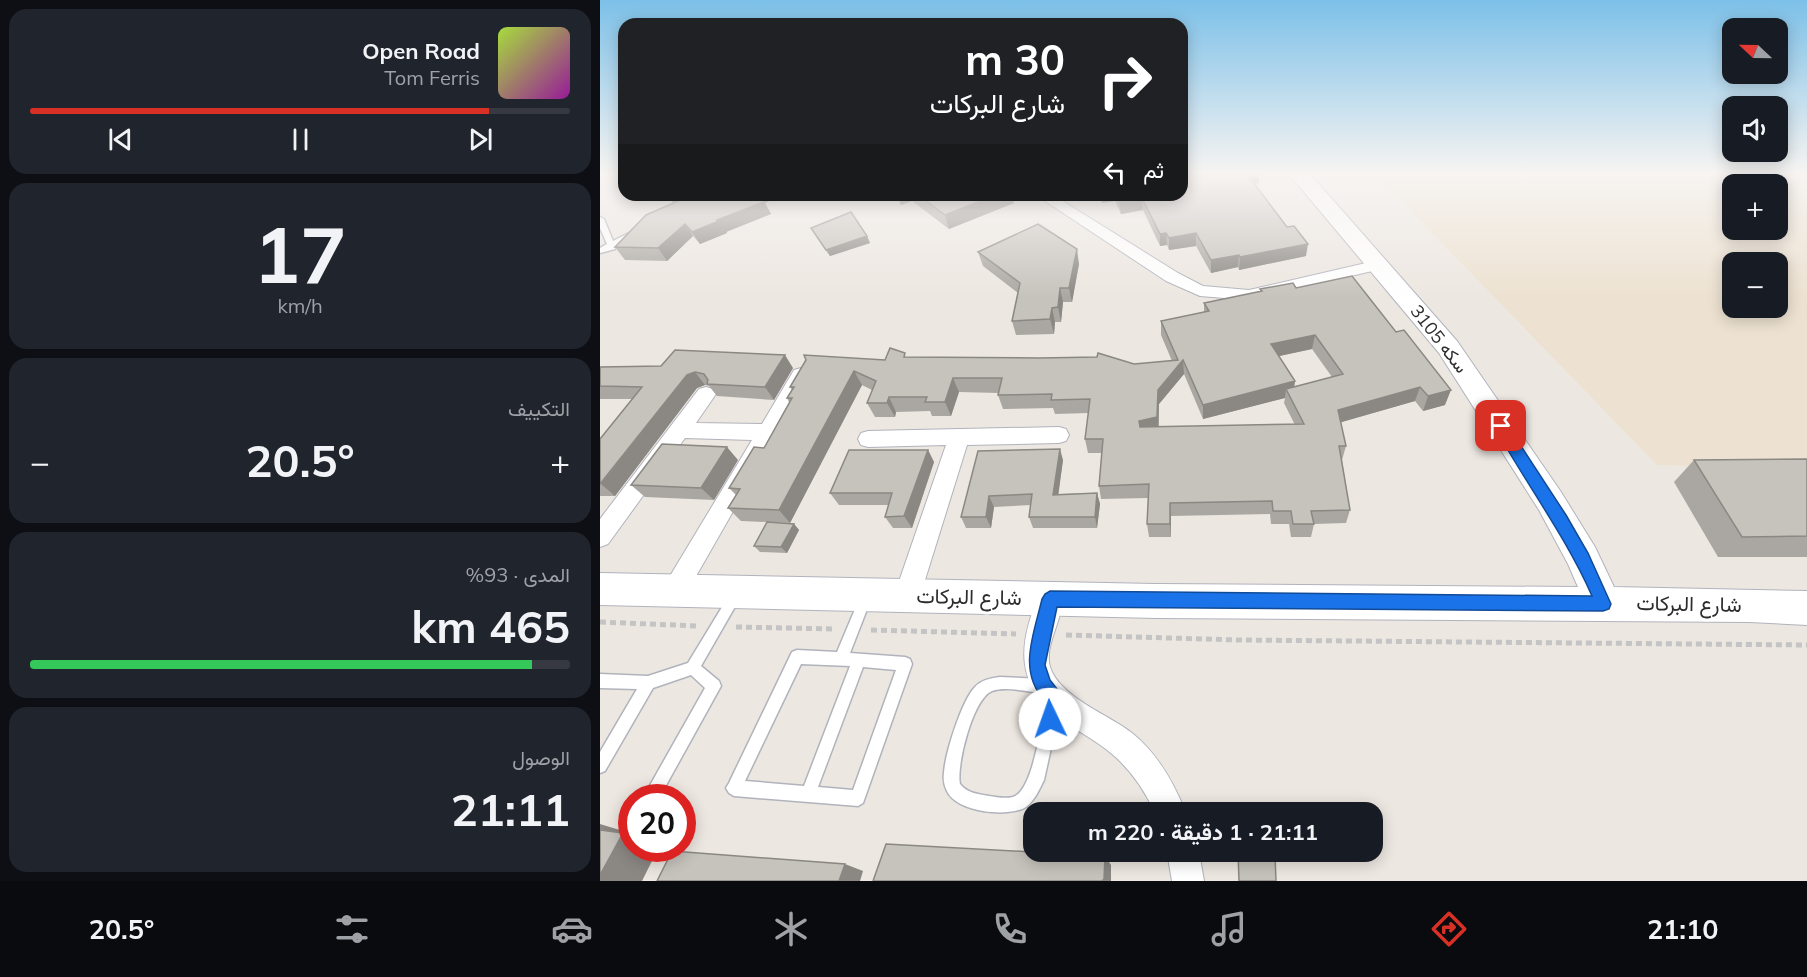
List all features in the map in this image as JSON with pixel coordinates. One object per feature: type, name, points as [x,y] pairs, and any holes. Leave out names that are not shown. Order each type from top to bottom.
[{"type":"street","points":[[1075,215],[1172,277],[1200,291],[1249,295],[1379,265]]},
{"type":"street","name":"سكه 3105","points":[[1335,215],[1448,347],[1556,510],[1583,558],[1603,604]]},
{"type":"street","points":[[674,591],[803,373]]},
{"type":"street","points":[[600,537],[706,394]]},
{"type":"street","points":[[680,429],[768,432]]},
{"type":"street","points":[[868,439],[1059,435]]},
{"type":"street","points":[[908,596],[959,437]]},
{"type":"street","name":"شارع البركات","points":[[600,589],[1050,599],[1807,608]]},
{"type":"street","points":[[1050,599],[1036,665],[1049,692],[1125,746],[1151,776],[1165,802]]},
{"type":"street","points":[[1185,862],[1188,881]]},
{"type":"lane","points":[[600,219],[612,247]]},
{"type":"lane","points":[[600,251],[642,230]]},
{"type":"lane","points":[[600,681],[648,683],[693,668],[737,592]]},
{"type":"lane","points":[[842,659],[866,595]]},
{"type":"lane","points":[[797,657],[860,661],[905,663],[858,798],[734,788],[797,657]]},
{"type":"lane","points":[[808,794],[860,661]]},
{"type":"lane","points":[[659,784],[714,687],[693,668]]},
{"type":"lane","points":[[600,766],[648,683]]},
{"type":"lane","points":[[996,685],[1049,692],[1036,780],[1025,799],[1005,806],[968,800],[960,796],[950,781],[951,771],[975,696],[987,686],[996,685]]},
{"type":"path","points":[[600,622],[1238,640],[1807,645]]},
{"type":"shaded area","points":[[1415,215],[1722,215],[1722,240],[1788,240],[1788,215],[1807,215],[1807,468],[1657,465]]},
{"type":"building","points":[[646,215],[730,215],[692,232],[685,224],[658,248],[615,247]]},
{"type":"building","points":[[843,215],[853,215],[867,236],[826,250],[811,228]]},
{"type":"building","points":[[1151,215],[1278,215],[1287,227],[1294,226],[1308,244],[1211,260],[1196,233],[1169,238],[1166,233],[1160,234]]},
{"type":"building","points":[[1038,224],[1077,249],[1069,288],[1060,288],[1058,307],[1052,308],[1050,319],[1012,321],[1020,283],[978,252]]},
{"type":"building","points":[[1352,276],[1396,332],[1404,330],[1451,390],[1428,396],[1420,387],[1338,410],[1346,446],[1339,446],[1350,510],[1311,511],[1314,524],[1293,524],[1291,511],[1273,511],[1272,501],[1170,503],[1170,524],[1147,524],[1149,484],[1099,486],[1103,439],[1085,439],[1090,399],[1051,400],[1052,394],[998,395],[1002,378],[953,378],[945,402],[925,402],[927,397],[889,397],[887,403],[867,403],[876,381],[854,371],[779,510],[728,508],[740,489],[729,488],[754,447],[764,448],[792,398],[787,398],[794,387],[790,387],[806,360],[804,355],[885,360],[890,348],[905,353],[904,357],[1097,357],[1098,353],[1134,364],[1178,360],[1161,321],[1209,311],[1204,303],[1262,291],[1260,289],[1293,283],[1296,288]],"holes":[[[1315,335],[1343,374],[1286,389],[1304,424],[1140,427],[1139,421],[1157,417],[1158,390],[1183,360],[1203,405],[1295,381],[1271,344]]]},
{"type":"building","points":[[675,350],[785,355],[765,387],[707,384],[708,380],[704,374],[695,372],[687,375],[600,484],[600,439],[642,387],[600,386],[600,367],[661,366]]},
{"type":"building","points":[[662,444],[727,447],[701,488],[631,485]]},
{"type":"building","points":[[1060,449],[1053,495],[1097,493],[1095,517],[1029,517],[1032,494],[989,496],[986,517],[961,517],[978,451]]},
{"type":"building","points":[[849,450],[928,450],[904,516],[885,517],[892,493],[830,493]]},
{"type":"building","points":[[1807,459],[1807,536],[1742,537],[1694,460]]},
{"type":"building","points":[[767,522],[794,524],[781,547],[754,546]]},
{"type":"building","points":[[600,830],[618,832],[618,842],[600,875]]},
{"type":"building","points":[[886,844],[1023,852],[1023,862],[1105,862],[1102,881],[873,881]]},
{"type":"building","points":[[696,853],[845,864],[839,881],[657,881],[666,862],[696,862]]},
{"type":"building","points":[[1238,862],[1275,862],[1276,881],[1239,881]]},
{"type":"route","points":[[1050,719],[1055,698],[1043,686],[1036,665],[1050,599],[1603,604],[1583,558],[1550,501],[1501,426]]}]
